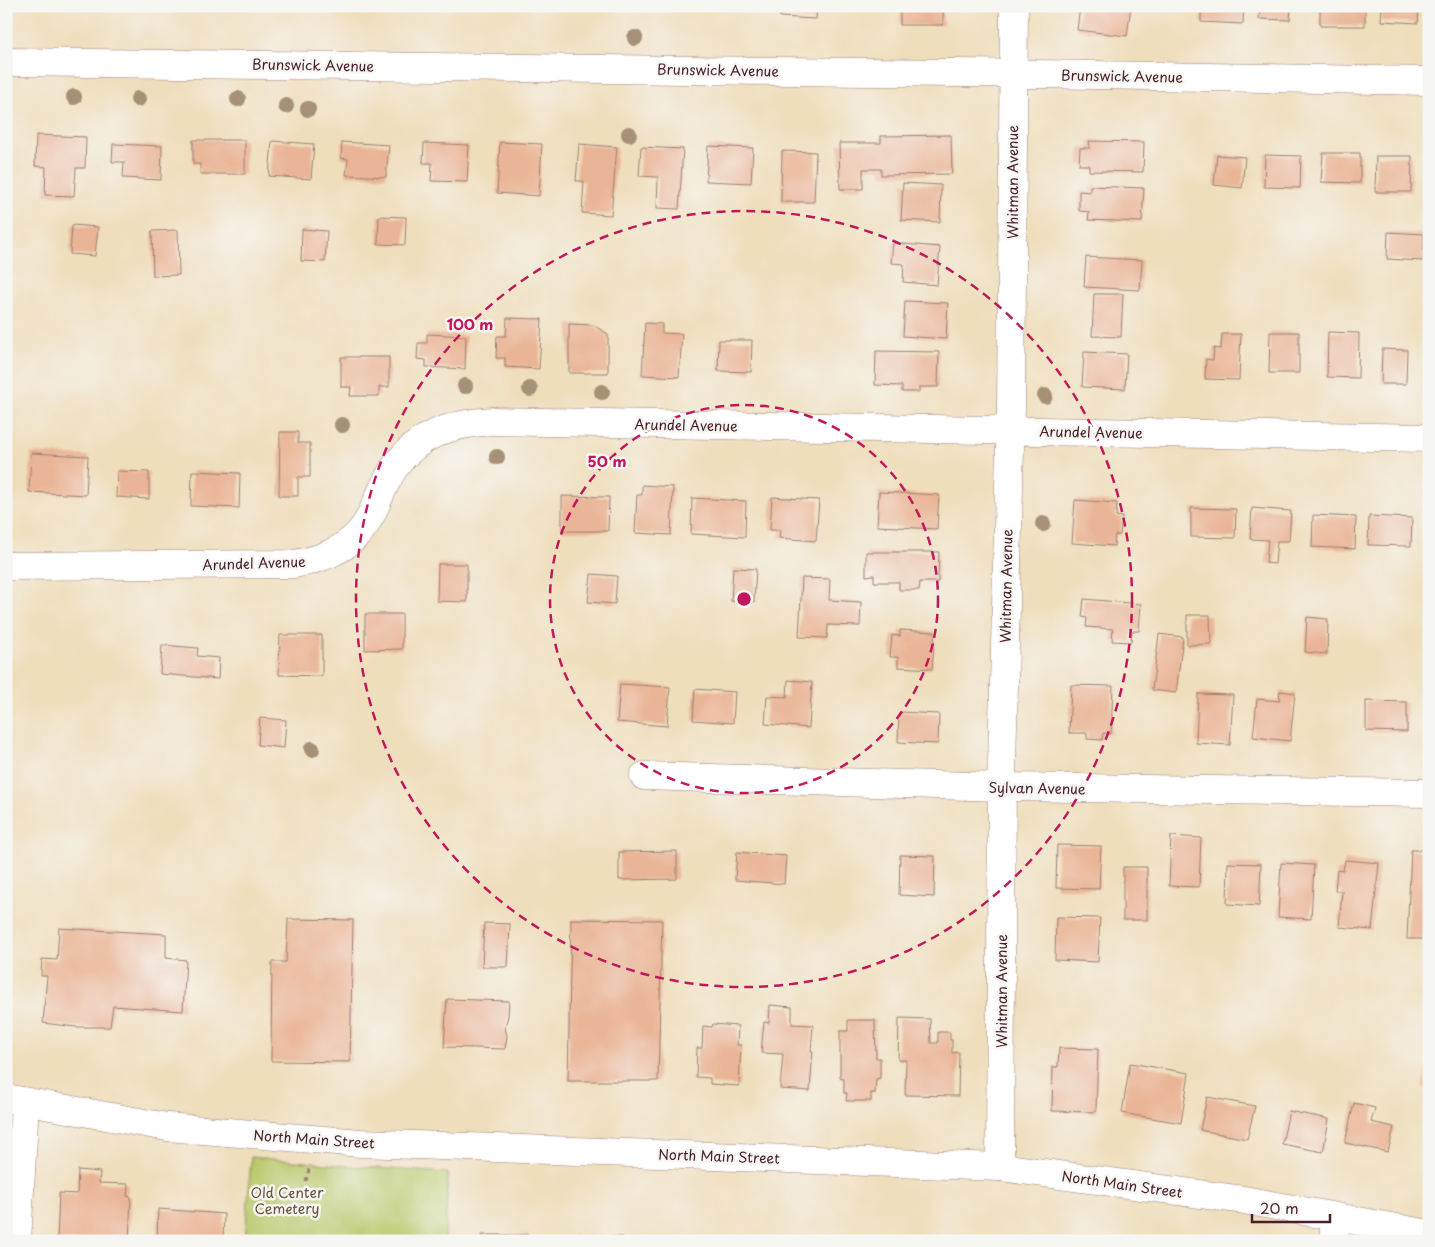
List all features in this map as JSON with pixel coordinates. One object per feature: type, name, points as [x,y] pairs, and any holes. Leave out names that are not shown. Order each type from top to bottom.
[{"type":"street","name":"Whitman Avenue","points":[[1000,1167],[1002,787],[1010,431],[1014,6]]},
{"type":"street","name":"Brunswick Avenue","points":[[6,62],[1429,81]]},
{"type":"street","name":"Arundel Avenue","points":[[6,566],[294,564],[312,562],[340,550],[364,527],[371,516],[385,483],[395,466],[406,454],[425,439],[443,430],[471,422],[1429,438]]},
{"type":"street","name":"Sylvan Avenue","points":[[644,776],[1002,787],[1429,793]]},
{"type":"street","name":"North Main Street","points":[[15,1100],[190,1130],[352,1142],[1000,1167],[1244,1200],[1334,1229],[1429,1234]]},
{"type":"street","points":[[15,1100],[17,1241]]},
{"type":"path","points":[[306,1181],[310,1162]]},
{"type":"green space","name":"Old Center Cemetery","points":[[251,1157],[448,1173],[445,1241],[245,1241]]},
{"type":"building","points":[[781,6],[817,6],[816,19],[780,17]]},
{"type":"building","points":[[900,6],[943,6],[943,25],[900,25]]},
{"type":"building","points":[[1080,6],[1131,6],[1127,36],[1077,30]]},
{"type":"building","points":[[1201,6],[1244,6],[1243,24],[1201,22]]},
{"type":"building","points":[[1260,6],[1291,6],[1290,20],[1259,19]]},
{"type":"building","points":[[1320,6],[1365,6],[1365,26],[1320,26]]},
{"type":"building","points":[[1382,6],[1419,6],[1418,23],[1381,21]]},
{"type":"building","points":[[36,135],[86,137],[85,168],[76,168],[74,196],[45,195],[46,167],[35,166]]},
{"type":"building","points":[[951,135],[952,174],[881,175],[881,169],[863,169],[863,189],[840,189],[839,143],[881,143],[881,136]]},
{"type":"building","points":[[193,140],[245,140],[245,174],[200,174],[200,164],[193,164]]},
{"type":"building","points":[[272,141],[314,144],[311,179],[269,176]]},
{"type":"building","points":[[1089,141],[1144,142],[1143,172],[1089,171],[1089,165],[1079,165],[1080,148],[1090,148]]},
{"type":"building","points":[[342,142],[389,145],[386,177],[346,175],[348,159],[341,158]]},
{"type":"building","points":[[500,142],[542,144],[539,196],[497,193]]},
{"type":"building","points":[[424,143],[469,145],[467,182],[431,181],[432,163],[423,163]]},
{"type":"building","points":[[113,144],[162,146],[161,180],[123,178],[124,162],[112,162]]},
{"type":"building","points":[[579,144],[617,147],[611,215],[582,213],[584,181],[576,181]]},
{"type":"building","points":[[708,146],[753,148],[751,183],[706,181]]},
{"type":"building","points":[[641,147],[683,149],[679,209],[657,208],[658,177],[639,176]]},
{"type":"building","points":[[782,151],[816,152],[814,202],[781,202]]},
{"type":"building","points":[[1323,153],[1360,153],[1360,183],[1321,182]]},
{"type":"building","points":[[1217,155],[1245,157],[1242,188],[1214,185]]},
{"type":"building","points":[[1265,155],[1301,156],[1300,188],[1264,187]]},
{"type":"building","points":[[1376,156],[1412,156],[1411,192],[1375,192]]},
{"type":"building","points":[[903,183],[941,185],[940,222],[901,220]]},
{"type":"building","points":[[1090,186],[1144,188],[1142,222],[1088,220],[1089,212],[1079,211],[1079,191],[1090,192]]},
{"type":"building","points":[[379,216],[406,217],[405,245],[378,244]]},
{"type":"building","points":[[72,225],[98,227],[95,256],[70,254]]},
{"type":"building","points":[[302,229],[327,231],[325,262],[301,261]]},
{"type":"building","points":[[178,230],[179,275],[153,276],[152,231]]},
{"type":"building","points":[[1388,232],[1424,234],[1423,261],[1387,259]]},
{"type":"building","points":[[893,243],[940,247],[937,285],[903,282],[904,264],[891,263]]},
{"type":"building","points":[[1086,257],[1142,260],[1140,290],[1084,287]]},
{"type":"building","points":[[1094,294],[1123,294],[1121,337],[1092,336]]},
{"type":"building","points":[[905,301],[948,303],[946,339],[903,336]]},
{"type":"building","points":[[507,318],[542,319],[539,369],[505,367],[505,358],[496,358],[497,336],[506,336]]},
{"type":"building","points":[[645,323],[662,324],[662,333],[682,334],[679,377],[642,375]]},
{"type":"building","points":[[569,324],[593,325],[608,334],[608,373],[569,373]]},
{"type":"building","points":[[1270,332],[1299,332],[1299,373],[1269,373]]},
{"type":"building","points":[[1328,332],[1359,333],[1358,378],[1327,377]]},
{"type":"building","points":[[427,334],[466,336],[465,369],[426,367],[426,360],[417,359],[418,343],[427,343]]},
{"type":"building","points":[[1222,334],[1241,334],[1239,380],[1205,379],[1206,359],[1213,360],[1214,348],[1221,349]]},
{"type":"building","points":[[719,340],[752,340],[751,372],[718,371]]},
{"type":"building","points":[[1382,349],[1407,350],[1406,384],[1381,384]]},
{"type":"building","points":[[876,351],[939,352],[938,387],[919,387],[919,392],[902,392],[902,386],[875,385]]},
{"type":"building","points":[[1084,352],[1127,354],[1125,389],[1082,387]]},
{"type":"building","points":[[341,357],[389,357],[389,387],[379,387],[379,396],[350,396],[351,387],[341,387]]},
{"type":"building","points":[[280,432],[298,432],[298,443],[310,443],[310,477],[298,477],[298,496],[279,496]]},
{"type":"building","points":[[31,453],[88,456],[86,495],[29,492]]},
{"type":"building","points":[[117,471],[149,472],[149,499],[116,497]]},
{"type":"building","points":[[192,471],[240,473],[239,508],[191,506]]},
{"type":"building","points":[[642,485],[673,487],[671,535],[635,533],[637,495],[642,495]]},
{"type":"building","points":[[879,492],[939,495],[937,529],[877,526]]},
{"type":"building","points":[[562,496],[609,497],[608,531],[562,531]]},
{"type":"building","points":[[772,497],[819,500],[816,541],[779,538],[780,530],[770,530]]},
{"type":"building","points":[[692,498],[746,501],[745,537],[691,534]]},
{"type":"building","points":[[1075,500],[1117,503],[1116,516],[1122,517],[1120,535],[1115,535],[1114,546],[1072,543]]},
{"type":"building","points":[[1191,508],[1236,509],[1235,538],[1191,537]]},
{"type":"building","points":[[1252,508],[1291,511],[1289,541],[1277,541],[1275,564],[1266,563],[1268,540],[1250,539]]},
{"type":"building","points":[[1313,515],[1356,517],[1355,549],[1312,547]]},
{"type":"building","points":[[1369,516],[1412,518],[1411,546],[1368,545]]},
{"type":"building","points":[[866,552],[939,552],[938,582],[920,582],[919,590],[899,590],[899,582],[874,582],[874,575],[866,576]]},
{"type":"building","points":[[438,564],[467,564],[467,602],[437,601]]},
{"type":"building","points":[[733,568],[756,569],[754,602],[731,601]]},
{"type":"building","points":[[591,574],[617,576],[615,604],[588,602]]},
{"type":"building","points":[[802,578],[830,579],[829,600],[861,602],[860,626],[828,625],[827,638],[799,637]]},
{"type":"building","points":[[1084,599],[1141,604],[1139,631],[1132,631],[1131,642],[1112,641],[1113,629],[1086,627],[1087,618],[1082,617]]},
{"type":"building","points":[[365,614],[402,614],[402,649],[365,650]]},
{"type":"building","points":[[1187,615],[1210,615],[1211,644],[1187,645]]},
{"type":"building","points":[[1307,617],[1328,619],[1327,654],[1305,652]]},
{"type":"building","points":[[900,630],[935,632],[932,669],[898,667],[898,657],[890,657],[892,635],[900,636]]},
{"type":"building","points":[[1159,634],[1183,637],[1176,693],[1152,690]]},
{"type":"building","points":[[280,635],[322,635],[322,676],[279,675]]},
{"type":"building","points":[[162,645],[198,648],[197,656],[219,658],[218,679],[160,674]]},
{"type":"building","points":[[788,680],[812,682],[809,728],[765,724],[767,696],[787,697]]},
{"type":"building","points":[[620,684],[670,687],[667,726],[617,722]]},
{"type":"building","points":[[1071,685],[1113,686],[1111,734],[1103,733],[1102,740],[1087,739],[1087,733],[1069,733]]},
{"type":"building","points":[[695,689],[735,692],[733,723],[693,720]]},
{"type":"building","points":[[1280,691],[1295,693],[1290,741],[1253,737],[1257,699],[1279,701]]},
{"type":"building","points":[[1198,694],[1233,695],[1230,745],[1196,743]]},
{"type":"building","points":[[1366,701],[1407,702],[1407,732],[1366,731]]},
{"type":"building","points":[[899,712],[939,714],[938,744],[898,742]]},
{"type":"building","points":[[260,718],[286,720],[284,748],[258,745]]},
{"type":"building","points":[[1171,836],[1201,838],[1199,887],[1169,886]]},
{"type":"building","points":[[1057,845],[1101,846],[1099,889],[1056,888]]},
{"type":"building","points":[[1411,850],[1429,850],[1429,918],[1425,918],[1424,939],[1407,939]]},
{"type":"building","points":[[677,851],[677,879],[619,880],[619,852]]},
{"type":"building","points":[[737,852],[786,856],[784,884],[735,880]]},
{"type":"building","points":[[900,855],[935,856],[934,897],[899,895]]},
{"type":"building","points":[[1345,860],[1379,863],[1372,930],[1339,927],[1342,891],[1335,891],[1337,870],[1343,871]]},
{"type":"building","points":[[1228,863],[1261,864],[1259,906],[1227,904]]},
{"type":"building","points":[[1281,863],[1314,865],[1311,919],[1278,917]]},
{"type":"building","points":[[1123,867],[1147,867],[1147,920],[1123,920]]},
{"type":"building","points":[[1056,917],[1100,918],[1098,962],[1055,960]]},
{"type":"building","points":[[288,919],[353,920],[350,1062],[271,1061],[272,962],[286,962]]},
{"type":"building","points":[[571,919],[662,920],[658,1081],[568,1081]]},
{"type":"building","points":[[484,923],[510,924],[508,967],[482,967]]},
{"type":"building","points":[[59,928],[166,934],[166,958],[186,960],[183,1011],[113,1006],[110,1027],[76,1027],[43,1023],[47,976],[41,976],[42,959],[57,960]]},
{"type":"building","points":[[447,999],[509,1001],[505,1027],[507,1036],[505,1049],[444,1047]]},
{"type":"building","points":[[770,1005],[792,1007],[792,1024],[813,1025],[810,1091],[780,1089],[783,1054],[761,1053],[764,1022],[769,1023]]},
{"type":"building","points":[[899,1018],[930,1019],[931,1043],[938,1043],[938,1032],[950,1032],[952,1053],[959,1052],[958,1096],[905,1095],[906,1060],[898,1060]]},
{"type":"building","points":[[848,1020],[875,1020],[876,1058],[880,1058],[880,1078],[876,1079],[875,1093],[871,1093],[871,1101],[846,1101],[847,1093],[844,1093],[844,1079],[840,1078],[840,1031],[848,1031]]},
{"type":"building","points":[[713,1024],[738,1026],[737,1045],[741,1045],[739,1086],[710,1084],[710,1078],[696,1077],[697,1048],[702,1048],[703,1026],[712,1027]]},
{"type":"building","points":[[1059,1048],[1098,1049],[1096,1112],[1052,1111],[1053,1067],[1058,1067]]},
{"type":"building","points":[[1429,1062],[1429,1089],[1422,1087]]},
{"type":"building","points":[[1130,1063],[1189,1073],[1181,1123],[1122,1113]]},
{"type":"building","points":[[1207,1097],[1255,1106],[1247,1139],[1200,1130]]},
{"type":"building","points":[[1354,1103],[1375,1108],[1371,1122],[1394,1127],[1388,1152],[1345,1143]]},
{"type":"building","points":[[1289,1111],[1329,1119],[1323,1152],[1282,1144]]},
{"type":"building","points":[[78,1170],[100,1172],[99,1183],[128,1184],[127,1196],[131,1197],[129,1241],[57,1241],[59,1193],[77,1194]]},
{"type":"building","points":[[158,1209],[224,1214],[223,1241],[157,1241]]},
{"type":"building","points":[[482,1235],[529,1235],[530,1241],[482,1241]]},
{"type":"building","points":[[573,1235],[623,1237],[623,1241],[573,1241]]}]
